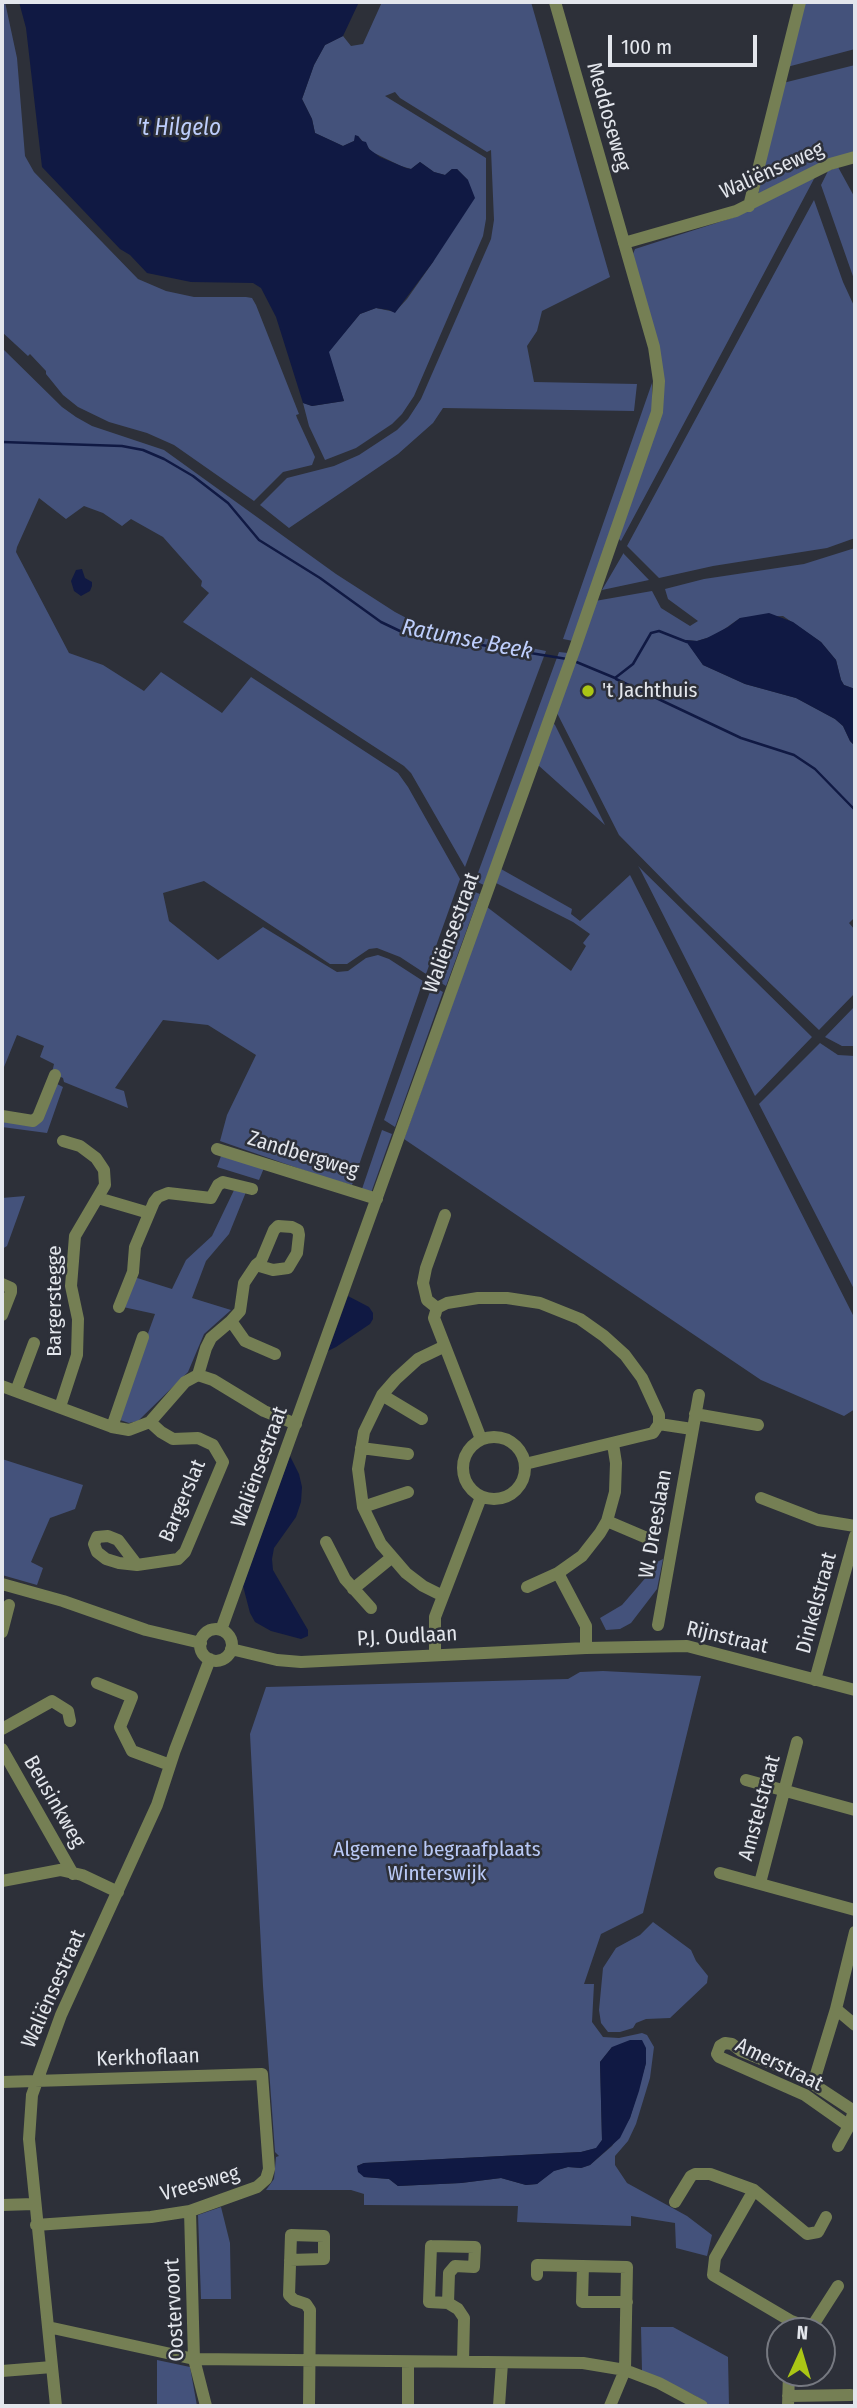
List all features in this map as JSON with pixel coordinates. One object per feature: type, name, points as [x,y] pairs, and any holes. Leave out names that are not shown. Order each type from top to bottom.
[{"type":"street","name":"Meddoseweg","points":[[555,2],[624,243]]},
{"type":"street","points":[[750,206],[800,2]]},
{"type":"street","name":"Waliënseweg","points":[[624,243],[750,206],[830,164],[855,157]]},
{"type":"street","name":"Waliënsestraat","points":[[221,1630],[574,651],[657,412],[658,366],[624,243]]},
{"type":"street","points":[[2,1116],[33,1121],[38,1117],[55,1074]]},
{"type":"street","name":"Bargerstegge","points":[[60,1408],[78,1356],[78,1319],[71,1286],[75,1236],[105,1185],[104,1170],[96,1158],[80,1146],[63,1141]]},
{"type":"street","name":"Zandbergweg","points":[[217,1149],[377,1199]]},
{"type":"street","points":[[119,1307],[133,1272],[135,1247],[153,1202],[168,1193],[211,1198],[218,1185],[223,1182],[253,1189]]},
{"type":"street","points":[[98,1198],[149,1213]]},
{"type":"street","points":[[437,1308],[427,1300],[423,1283],[445,1215]]},
{"type":"street","points":[[2,1386],[113,1427],[129,1430],[150,1422],[185,1382],[198,1375],[211,1338],[240,1311],[244,1283],[256,1265]]},
{"type":"street","points":[[2,1284],[11,1288],[11,1292],[2,1315]]},
{"type":"street","points":[[481,1439],[434,1318],[437,1308],[447,1303],[478,1298],[507,1298],[540,1303],[580,1319],[625,1355],[642,1378],[659,1415],[659,1424],[653,1433],[525,1464]]},
{"type":"street","points":[[231,1321],[245,1341],[275,1354]]},
{"type":"street","points":[[113,1427],[143,1337]]},
{"type":"street","points":[[16,1391],[34,1343]]},
{"type":"street","points":[[443,1595],[424,1586],[391,1558],[372,1529],[363,1507],[358,1469],[364,1432],[382,1395],[418,1359],[445,1346]]},
{"type":"street","points":[[198,1375],[213,1380],[264,1411],[296,1424]]},
{"type":"street","points":[[382,1395],[422,1419]]},
{"type":"street","name":"W. Dreeslaan","points":[[658,1625],[699,1395]]},
{"type":"street","points":[[695,1414],[758,1425]]},
{"type":"street","name":"Bargerslat","points":[[137,1565],[168,1562],[178,1559],[186,1552],[223,1462],[214,1445],[198,1438],[173,1439],[150,1422]]},
{"type":"street","points":[[659,1424],[692,1429]]},
{"type":"street","points":[[493,1437],[504,1438],[514,1444],[522,1453],[525,1464],[524,1477],[518,1489],[507,1497],[494,1500],[481,1497],[472,1490],[465,1480],[463,1468],[465,1456],[472,1446],[481,1439],[493,1437]]},
{"type":"street","points":[[527,1587],[558,1573],[582,1556],[607,1521],[615,1492],[616,1463],[613,1444]]},
{"type":"street","points":[[360,1448],[408,1454]]},
{"type":"street","points":[[363,1507],[408,1492]]},
{"type":"street","points":[[436,1654],[435,1618],[481,1497]]},
{"type":"street","points":[[761,1498],[818,1520],[855,1527]]},
{"type":"street","points":[[607,1521],[654,1541]]},
{"type":"street","name":"Dinkelstraat","points":[[816,1680],[855,1536]]},
{"type":"street","points":[[326,1542],[353,1589],[371,1608]]},
{"type":"street","points":[[353,1589],[391,1558]]},
{"type":"street","points":[[558,1573],[586,1626],[586,1648]]},
{"type":"street","points":[[2,1584],[63,1601],[146,1630],[201,1643]]},
{"type":"street","points":[[2,1632],[9,1605]]},
{"type":"street","points":[[210,1630],[221,1630],[230,1637],[231,1649],[229,1654],[220,1660],[210,1659],[204,1655],[201,1643],[210,1630]]},
{"type":"street","name":"Rijnstraat","points":[[586,1648],[687,1646],[855,1690]]},
{"type":"street","name":"P.J. Oudlaan","points":[[231,1649],[277,1660],[301,1662],[586,1648]]},
{"type":"street","name":"Waliënsestraat","points":[[56,2406],[34,2204],[29,2118],[35,2081],[61,2015],[157,1805],[210,1659]]},
{"type":"street","points":[[97,1683],[132,1698],[120,1727],[132,1751],[170,1765]]},
{"type":"street","points":[[2,1729],[52,1701],[68,1711],[70,1721]]},
{"type":"street","name":"Amstelstraat","points":[[760,1883],[797,1742]]},
{"type":"street","name":"Beusinkweg","points":[[2,1749],[73,1874]]},
{"type":"street","points":[[746,1780],[855,1810]]},
{"type":"street","points":[[2,1881],[60,1870],[82,1875],[118,1892]]},
{"type":"street","points":[[720,1872],[855,1910]]},
{"type":"street","name":"Amerstraat","points":[[813,2084],[836,2009],[855,1932]]},
{"type":"street","points":[[836,2009],[855,2025]]},
{"type":"street","name":"Amerstraat","points":[[725,2043],[732,2044],[813,2084],[854,2111],[849,2126],[805,2095],[723,2060],[717,2054],[718,2049],[725,2043]]},
{"type":"street","name":"Kerkhoflaan","points":[[2,2082],[262,2074]]},
{"type":"street","name":"Vreesweg","points":[[36,2225],[151,2217],[190,2211],[257,2187],[266,2179],[269,2169],[262,2074]]},
{"type":"street","points":[[838,2146],[849,2126]]},
{"type":"street","points":[[675,2203],[687,2180],[695,2174],[722,2177],[754,2190],[807,2234],[818,2232],[826,2217]]},
{"type":"street","points":[[754,2190],[715,2258],[713,2275],[776,2317]]},
{"type":"street","points":[[2,2205],[34,2204]]},
{"type":"street","name":"Oostervoort","points":[[190,2211],[194,2359],[206,2406]]},
{"type":"street","points":[[448,2303],[449,2273],[455,2266],[474,2267],[475,2247],[431,2246],[429,2302],[448,2303],[458,2308],[464,2318],[463,2362]]},
{"type":"street","points":[[290,2260],[289,2295],[306,2304],[310,2310],[309,2406]]},
{"type":"street","points":[[537,2275],[537,2265],[627,2267],[625,2370],[610,2406]]},
{"type":"street","points":[[583,2266],[582,2302],[627,2302]]},
{"type":"street","points":[[818,2317],[838,2286]]},
{"type":"street","points":[[48,2327],[194,2359],[583,2363],[625,2370],[659,2383],[702,2406]]},
{"type":"street","points":[[408,2362],[408,2406]]},
{"type":"street","points":[[499,2406],[502,2362]]},
{"type":"street","points":[[2,2371],[52,2367]]},
{"type":"street","points":[[788,2401],[821,2401],[851,2395]]},
{"type":"green space","points":[[2,2],[5,2],[17,58],[25,156],[34,172],[138,279],[166,291],[194,297],[252,298],[256,305],[299,414],[296,415],[297,418],[315,457],[312,465],[283,472],[254,501],[174,445],[147,433],[109,422],[78,407],[63,395],[30,354],[28,356],[2,332]]},
{"type":"green space","points":[[382,2],[531,2],[610,277],[542,311],[537,331],[527,346],[534,382],[637,384],[634,411],[443,408],[433,423],[398,454],[289,528],[260,505],[287,478],[334,466],[359,455],[397,430],[408,419],[421,399],[491,239],[494,220],[491,150],[487,152],[400,98],[395,92],[385,96],[486,158],[486,219],[483,236],[414,396],[402,414],[356,448],[325,460],[309,426],[303,403],[312,406],[344,401],[328,352],[360,314],[376,308],[395,312],[407,299],[433,262],[468,180],[457,169],[452,169],[445,175],[434,172],[420,162],[411,169],[401,166],[372,152],[358,136],[343,146],[315,133],[312,119],[302,99],[314,65],[325,45],[343,36],[351,46],[363,44]]},
{"type":"green space","points":[[804,2],[855,2],[855,49],[787,67]]},
{"type":"green space","points":[[855,65],[855,151],[758,195],[783,83]]},
{"type":"green space","points":[[838,167],[855,198],[855,282],[821,185],[828,171]]},
{"type":"green space","points":[[815,177],[621,541],[618,538],[662,409],[633,254],[635,249],[735,217]]},
{"type":"green space","points":[[814,200],[855,308],[855,538],[827,548],[713,566],[659,578],[627,546]]},
{"type":"green space","points":[[2,348],[62,407],[76,417],[92,426],[164,450],[336,574],[395,612],[433,628],[546,651],[465,867],[411,773],[404,766],[183,622],[209,593],[201,586],[202,581],[163,537],[131,519],[122,526],[103,513],[84,506],[66,519],[39,498],[17,547],[16,552],[69,653],[103,665],[144,691],[161,672],[222,713],[251,677],[398,773],[460,879],[426,974],[400,957],[377,948],[369,949],[347,964],[330,964],[204,881],[163,893],[169,921],[218,960],[263,927],[337,972],[348,971],[366,958],[378,955],[423,981],[352,1185],[220,1141],[227,1115],[256,1055],[208,1025],[163,1020],[115,1088],[124,1091],[128,1108],[64,1082],[63,1078],[52,1073],[54,1064],[40,1057],[44,1046],[17,1035],[2,1072]]},
{"type":"green space","points":[[652,383],[652,411],[573,641],[563,639]]},
{"type":"green space","points":[[855,548],[855,689],[844,685],[836,660],[821,642],[783,616],[740,618],[716,635],[697,641],[686,640],[703,665],[745,684],[796,698],[835,719],[843,726],[855,746],[855,917],[849,923],[855,930],[855,993],[819,1030],[619,835],[557,713],[595,601],[652,591],[661,608],[690,626],[698,621],[668,599],[665,589],[704,579],[804,564]]},
{"type":"green space","points":[[623,554],[649,580],[602,590]]},
{"type":"green space","points":[[559,652],[568,653],[484,885],[475,881]]},
{"type":"green space","points":[[553,723],[555,725],[605,825],[538,765]]},
{"type":"green space","points":[[638,866],[812,1037],[755,1096],[640,869]]},
{"type":"green space","points":[[501,869],[572,909],[571,914],[580,921],[630,875],[855,1319],[855,1409],[844,1416],[761,1380],[404,1139],[487,907],[571,971],[586,946],[583,943],[590,934],[573,922],[496,883]]},
{"type":"green space","points":[[472,891],[480,894],[446,986],[435,979]]},
{"type":"green space","points":[[432,986],[443,992],[395,1127],[384,1120]]},
{"type":"green space","points":[[855,1006],[855,1046],[842,1046],[825,1037]]},
{"type":"green space","points":[[820,1043],[838,1055],[855,1056],[855,1291],[759,1104]]},
{"type":"green space","points":[[53,1082],[63,1087],[47,1133],[2,1127],[2,1117],[33,1121]]},
{"type":"green space","points":[[382,1130],[392,1134],[371,1193],[362,1189]]},
{"type":"green space","points":[[221,1156],[264,1168],[259,1180],[217,1167]]},
{"type":"green space","points":[[235,1188],[246,1192],[229,1234],[206,1261],[192,1298],[231,1310],[204,1334],[188,1372],[138,1421],[129,1423],[117,1419],[155,1314],[123,1307],[134,1277],[172,1289],[186,1260],[212,1236]]},
{"type":"green space","points":[[25,1196],[7,1246],[2,1249],[2,1198]]},
{"type":"green space","points":[[2,1459],[83,1485],[75,1509],[50,1518],[31,1562],[43,1568],[37,1585],[2,1575]]},
{"type":"green space","points":[[663,1559],[657,1589],[631,1623],[620,1629],[606,1630],[600,1618],[622,1605],[648,1575],[653,1564]]},
{"type":"green space","name":"Algemene begraafplaats Winterswijk","points":[[580,1672],[701,1676],[643,1913],[601,1934],[584,1984],[594,1984],[592,2022],[603,2037],[619,2038],[642,2033],[647,2035],[654,2047],[650,2078],[636,2124],[628,2141],[615,2156],[615,2165],[627,2183],[687,2216],[712,2235],[707,2256],[676,2248],[675,2223],[631,2216],[631,2226],[517,2222],[518,2206],[364,2205],[364,2194],[351,2190],[266,2190],[274,2179],[276,2157],[279,2156],[275,2152],[263,1986],[250,1734],[266,1687],[568,1679]],"holes":[[[612,2047],[646,2063],[630,2118],[612,2146],[590,2165],[553,2171],[537,2184],[526,2185],[501,2178],[398,2186],[389,2179],[364,2177],[357,2166],[364,2163],[581,2152],[597,2148],[602,2140],[600,2062]]]},
{"type":"green space","points":[[653,1922],[691,1950],[708,1976],[707,1983],[670,2018],[646,2019],[636,2023],[633,2028],[608,2032],[601,2023],[599,2010],[603,1968],[616,1948],[640,1935]]},
{"type":"green space","points":[[221,2207],[230,2243],[231,2299],[201,2299],[198,2215]]},
{"type":"green space","points":[[641,2327],[673,2327],[728,2357],[729,2406],[711,2406],[694,2395],[642,2371]]},
{"type":"green space","points":[[157,2360],[190,2367],[197,2406],[157,2405]]},
{"type":"water","name":"'t Hilgelo","points":[[19,2],[359,2],[343,36],[325,45],[314,65],[302,99],[312,119],[315,133],[343,146],[354,141],[355,135],[358,136],[380,157],[406,168],[411,169],[420,162],[434,172],[445,175],[452,169],[457,169],[468,180],[475,198],[395,313],[376,308],[360,314],[329,352],[344,401],[312,406],[303,403],[276,317],[261,288],[253,283],[191,282],[147,273],[130,255],[120,249],[42,167],[26,28]]},
{"type":"water","points":[[82,569],[92,586],[90,591],[81,596],[74,591],[71,581],[76,570]]},
{"type":"water","points":[[769,613],[793,622],[821,642],[836,660],[844,685],[855,689],[855,746],[843,726],[835,719],[796,698],[745,684],[703,665],[685,640],[707,638],[740,618]]},
{"type":"water","points":[[348,1296],[369,1307],[373,1319],[370,1324],[328,1351]]},
{"type":"water","points":[[290,1456],[299,1474],[301,1502],[296,1517],[274,1548],[272,1559],[273,1570],[308,1630],[308,1636],[301,1639],[271,1631],[255,1622],[243,1586]]},
{"type":"water","points":[[630,2040],[642,2040],[646,2048],[646,2063],[639,2091],[620,2138],[590,2165],[554,2171],[537,2184],[526,2185],[501,2178],[398,2186],[389,2179],[364,2177],[358,2172],[357,2166],[364,2163],[581,2152],[596,2148],[602,2140],[600,2062],[612,2047]]},
{"type":"waterway","name":"Ratumse Beek","points":[[2,442],[122,446],[143,450],[193,476],[228,503],[259,540],[320,578],[381,622],[402,632],[567,659]]},
{"type":"waterway","name":"Ratumse Beek","points":[[574,661],[615,678],[633,664],[651,633],[659,631],[687,642]]},
{"type":"waterway","points":[[616,679],[741,738],[794,755],[815,769],[855,810]]},
{"type":"place","name":"'t Jachthuis","points":[[588,691]]}]
